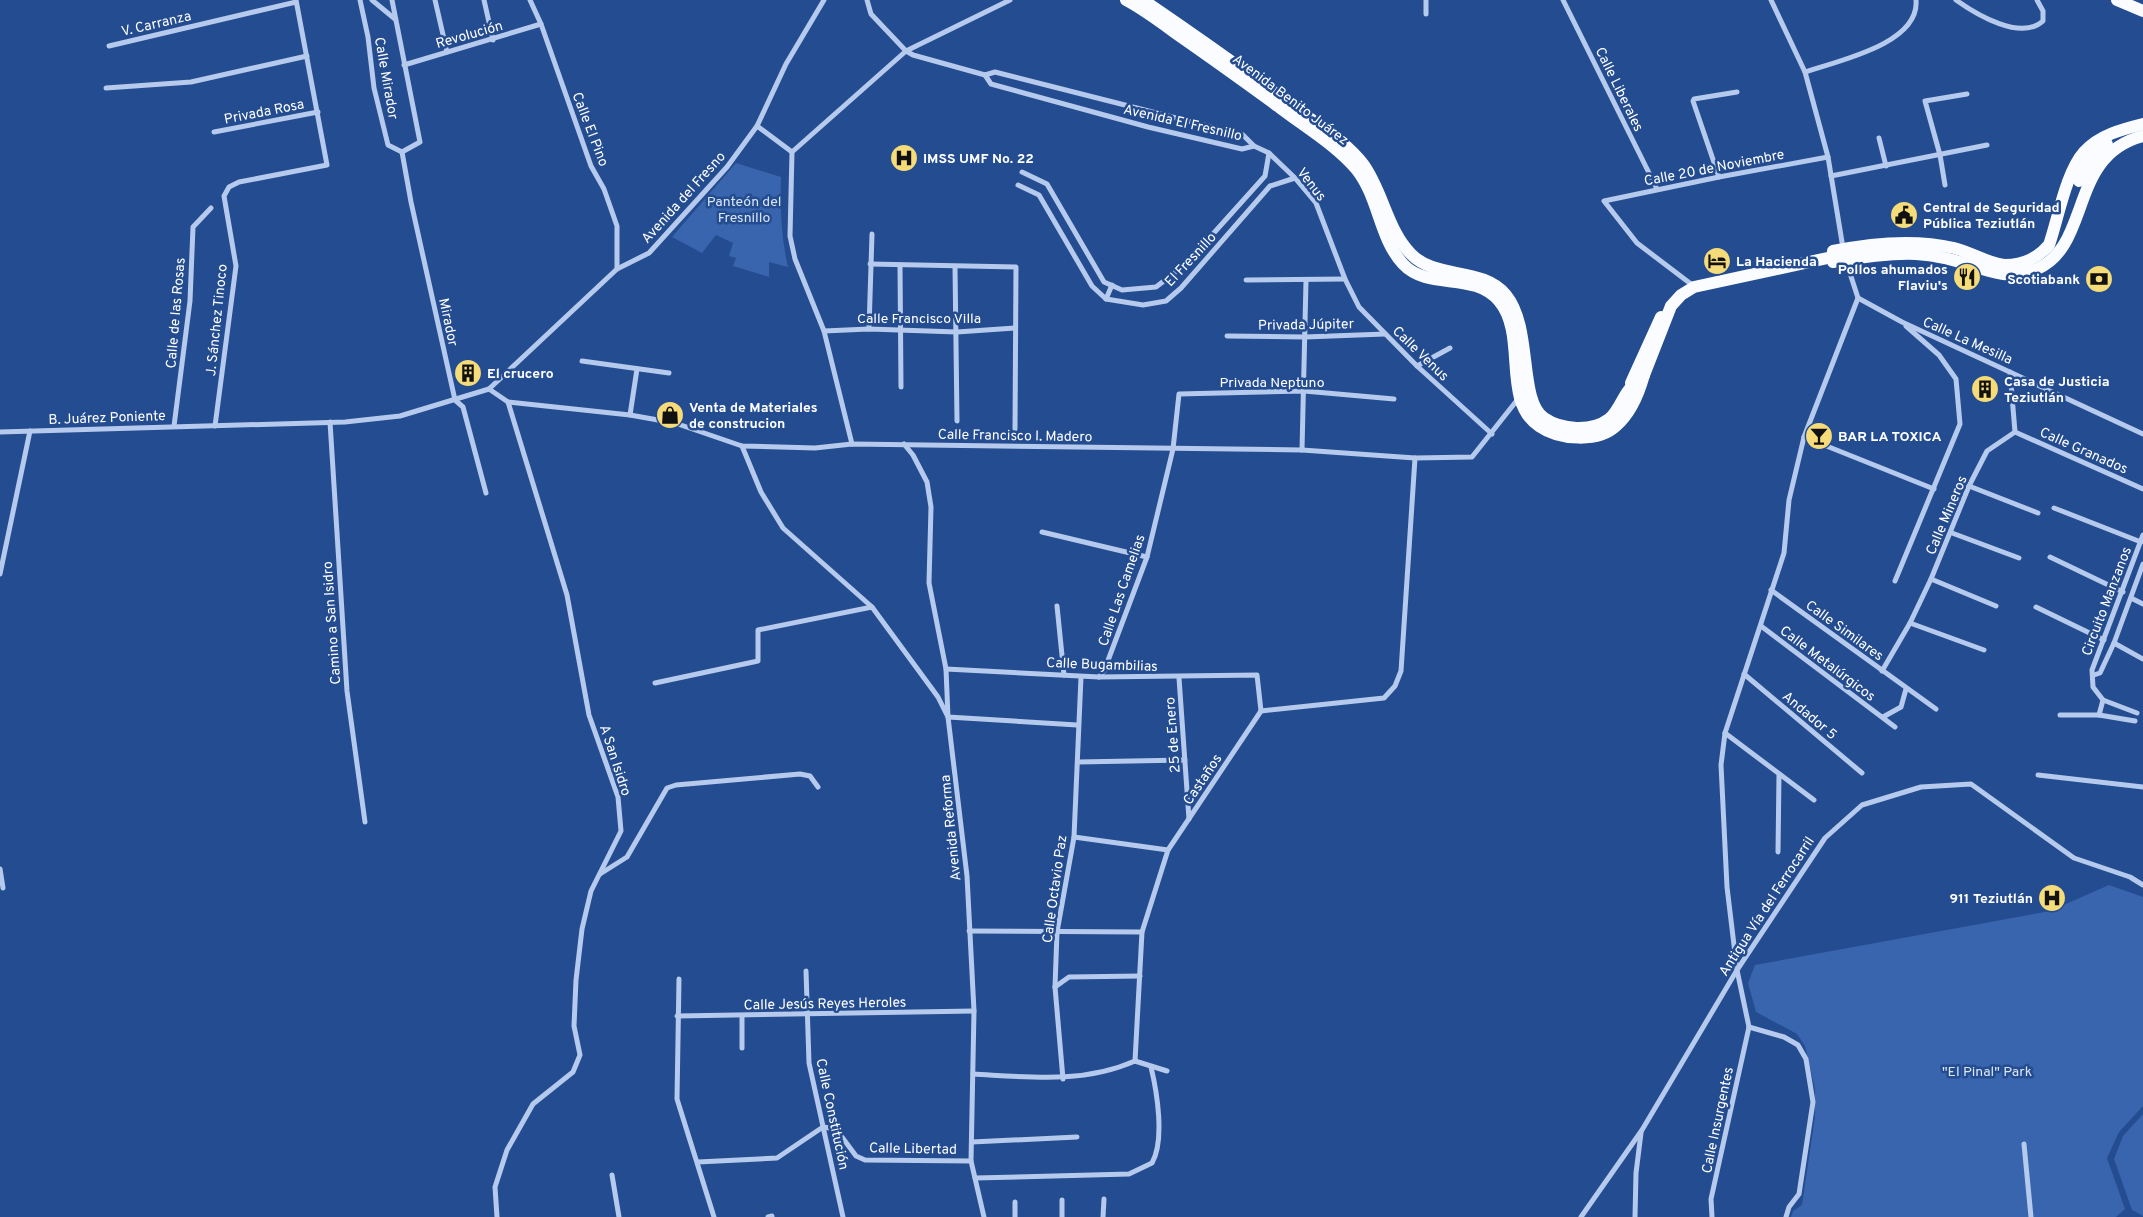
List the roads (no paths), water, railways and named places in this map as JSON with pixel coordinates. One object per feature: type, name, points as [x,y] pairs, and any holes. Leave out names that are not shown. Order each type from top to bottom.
[{"type":"main road","name":"Avenida Benito Juárez","points":[[1126,0],[1239,78],[1342,154],[1358,172],[1366,186],[1390,244],[1404,265],[1421,276],[1460,280],[1498,299],[1507,314],[1525,394],[1532,406],[1545,418],[1566,426],[1590,428],[1610,419],[1634,392],[1644,375],[1671,306],[1694,287],[1846,254],[1915,248],[1952,254],[2006,272],[2029,269],[2052,255],[2061,236],[2082,173],[2101,149],[2123,135]]},
{"type":"main road","name":"Avenida Benito Juárez","points":[[1143,0],[1243,68],[1346,146],[1364,165],[1400,239],[1411,254],[1426,264],[1465,273],[1484,280],[1505,294],[1517,314],[1524,341],[1525,394]]},
{"type":"main road","points":[[2117,0],[2143,11]]},
{"type":"main road","points":[[2136,0],[2143,3]]},
{"type":"main road","points":[[1634,392],[1668,300],[1695,280],[1914,242],[1940,245],[1970,252],[2004,265],[2024,262],[2043,253],[2049,245],[2072,173],[2084,152],[2096,142],[2123,135],[2143,124]]},
{"type":"main road","points":[[2123,135],[2143,136]]},
{"type":"main road","points":[[1634,392],[1652,370],[1677,306],[1686,296],[1696,291],[1844,254],[1916,254],[1971,265],[1996,274],[2016,276],[2037,269],[2055,258],[2060,251],[2102,159],[2123,135]]},
{"type":"street","name":"Calle Mirador","points":[[360,0],[368,37],[374,88],[388,145],[402,152]]},
{"type":"street","points":[[372,0],[395,19]]},
{"type":"street","points":[[392,0],[420,142],[402,152]]},
{"type":"street","points":[[435,0],[447,52]]},
{"type":"street","points":[[484,0],[493,40]]},
{"type":"street","name":"Calle El Pino","points":[[530,0],[541,24],[591,166],[604,189],[617,226],[617,269]]},
{"type":"street","name":"Avenida del Fresno","points":[[489,389],[617,269],[649,253],[727,167],[757,126],[786,64],[824,0]]},
{"type":"street","points":[[867,0],[871,14],[906,51]]},
{"type":"street","points":[[852,444],[824,331],[795,259],[790,236],[792,152],[906,51],[1010,0]]},
{"type":"street","points":[[1426,0],[1426,14]]},
{"type":"street","name":"Calle Liberales","points":[[1564,0],[1657,189]]},
{"type":"street","points":[[1771,0],[1805,72],[1828,157],[1844,254],[1858,298],[1804,437],[1789,500],[1784,552],[1725,733],[1721,765],[1727,887],[1737,970],[1749,1027],[1784,1037],[1798,1046],[1806,1059],[1813,1102],[1799,1194],[1786,1217]]},
{"type":"street","points":[[1805,72],[1872,50],[1896,36],[1910,23],[1916,0]]},
{"type":"street","points":[[1956,0],[1971,10],[2018,30],[2037,27],[2043,21],[2043,11],[2037,0]]},
{"type":"street","name":"V. Carranza","points":[[109,46],[296,1]]},
{"type":"street","name":"J. Sánchez Tinoco","points":[[215,426],[236,266],[224,196],[229,187],[239,182],[327,165],[296,1]]},
{"type":"street","name":"Revolución","points":[[404,65],[493,40],[541,24]]},
{"type":"street","name":"Avenida El Fresnillo","points":[[906,51],[913,56],[985,75],[995,72],[1233,133],[1243,136],[1254,146]]},
{"type":"street","points":[[106,88],[191,82],[307,56]]},
{"type":"street","name":"Avenida El Fresnillo","points":[[985,75],[991,84],[1148,127],[1242,149],[1254,146]]},
{"type":"street","points":[[1719,177],[1693,101],[1694,99],[1737,92]]},
{"type":"street","points":[[1945,185],[1940,155],[1925,101],[1967,94]]},
{"type":"street","name":"Privada Rosa","points":[[214,132],[318,112]]},
{"type":"street","points":[[757,126],[792,152]]},
{"type":"street","points":[[1879,138],[1886,166]]},
{"type":"street","points":[[1831,176],[1987,145]]},
{"type":"street","name":"Venus","points":[[1254,146],[1269,153],[1295,178],[1316,203],[1345,279]]},
{"type":"street","name":"Mirador","points":[[402,152],[413,211],[455,400],[463,407],[486,493]]},
{"type":"street","points":[[1269,153],[1265,176],[1272,185],[1295,178]]},
{"type":"street","name":"Calle 20 de Noviembre","points":[[1691,284],[1637,243],[1604,201],[1657,189],[1828,157]]},
{"type":"street","points":[[1018,185],[1039,196],[1092,286],[1106,299],[1112,285],[1104,282],[1047,184],[1022,172]]},
{"type":"street","name":"El Fresnillo","points":[[1112,285],[1122,290],[1156,287],[1186,264],[1265,176]]},
{"type":"street","name":"El Fresnillo","points":[[1106,299],[1144,305],[1166,301],[1181,288],[1272,185]]},
{"type":"street","name":"Calle de las Rosas","points":[[174,426],[190,301],[192,227],[211,208]]},
{"type":"street","points":[[869,329],[872,234]]},
{"type":"street","points":[[870,264],[1016,267],[1015,429]]},
{"type":"street","points":[[900,265],[901,387]]},
{"type":"street","points":[[955,267],[957,421]]},
{"type":"street","points":[[1246,280],[1306,281],[1345,279]]},
{"type":"street","name":"Calle Venus","points":[[1345,279],[1360,306],[1386,334],[1417,366],[1492,434]]},
{"type":"street","points":[[1302,450],[1306,281]]},
{"type":"street","name":"Calle La Mesilla","points":[[1858,298],[1902,322],[2143,434]]},
{"type":"street","points":[[1895,581],[1960,424],[1956,380],[1939,356],[1902,322]]},
{"type":"street","name":"Calle Francisco Villa","points":[[824,331],[900,329],[957,332],[1015,328]]},
{"type":"street","name":"Privada Júpiter","points":[[1227,336],[1305,337],[1386,334]]},
{"type":"street","points":[[1417,366],[1450,348]]},
{"type":"street","points":[[582,361],[669,373]]},
{"type":"street","points":[[630,416],[637,369]]},
{"type":"street","points":[[2010,372],[2015,432]]},
{"type":"street","name":"Calle Francisco I. Madero","points":[[489,389],[508,402],[675,423],[742,446],[815,448],[852,444],[904,444],[1302,450],[1415,458],[1472,457],[1525,394]]},
{"type":"street","name":"B. Juárez Poniente","points":[[0,432],[330,422],[400,416],[489,389]]},
{"type":"street","name":"Privada Neptuno","points":[[1179,394],[1304,391],[1394,399]]},
{"type":"street","name":"Calle Las Camelias","points":[[1099,677],[1104,671],[1147,557],[1173,449],[1179,394]]},
{"type":"street","name":"A San Isidro","points":[[496,1217],[495,1187],[507,1150],[533,1104],[573,1072],[580,1055],[574,1026],[576,980],[582,929],[591,891],[621,831],[618,797],[589,715],[568,595],[508,402]]},
{"type":"street","name":"Camino a San Isidro","points":[[330,422],[347,691],[365,822]]},
{"type":"street","points":[[0,574],[30,431]]},
{"type":"street","name":"Calle Mineros","points":[[1882,671],[1910,622],[1931,579],[1952,534],[1970,486],[1988,451],[2015,432]]},
{"type":"street","name":"Calle Granados","points":[[2015,432],[2143,489]]},
{"type":"street","points":[[1804,437],[1934,489]]},
{"type":"street","name":"Avenida Reforma","points":[[904,444],[927,482],[931,507],[929,583],[946,669],[948,717],[967,876],[974,1011],[972,1161],[984,1217]]},
{"type":"street","points":[[742,446],[760,492],[783,528],[872,607],[938,697],[948,717],[1078,724]]},
{"type":"street","points":[[1261,711],[1384,698],[1396,686],[1401,671],[1415,458]]},
{"type":"street","points":[[1970,486],[2038,512]]},
{"type":"street","points":[[2054,508],[2141,542]]},
{"type":"street","points":[[1042,532],[1147,557]]},
{"type":"street","points":[[1952,534],[2019,558]]},
{"type":"street","name":"Circuito Manzanos","points":[[2103,700],[2093,687],[2094,675],[2092,670],[2143,535]]},
{"type":"street","points":[[2050,557],[2123,592]]},
{"type":"street","name":"Circuito Manzanos","points":[[2094,675],[2100,673],[2114,643],[2143,564]]},
{"type":"street","points":[[1931,579],[1996,606]]},
{"type":"street","name":"Calle Similares","points":[[1771,590],[1936,709]]},
{"type":"street","points":[[2131,598],[2143,604]]},
{"type":"street","points":[[1057,606],[1064,675]]},
{"type":"street","points":[[655,683],[758,661],[758,630],[872,607]]},
{"type":"street","points":[[2036,607],[2104,640]]},
{"type":"street","points":[[1910,622],[1984,650]]},
{"type":"street","name":"Calle Metalúrgicos","points":[[1761,626],[1895,727]]},
{"type":"street","points":[[2114,643],[2143,659]]},
{"type":"street","name":"Calle Bugambilias","points":[[946,669],[1081,677],[1179,678],[1257,675],[1261,711]]},
{"type":"street","name":"Andador 5","points":[[1744,674],[1862,773]]},
{"type":"street","name":"Calle Octavio Paz","points":[[1063,1079],[1055,987],[1056,932],[1074,837],[1081,677]]},
{"type":"street","name":"25 de Enero","points":[[1179,678],[1189,820]]},
{"type":"street","points":[[1882,717],[1901,707],[1906,689]]},
{"type":"street","points":[[2099,715],[2103,700],[2138,714]]},
{"type":"street","name":"Castaños","points":[[1135,1061],[1142,932],[1168,850],[1261,711]]},
{"type":"street","points":[[2060,715],[2099,715],[2135,721]]},
{"type":"street","points":[[1725,733],[1814,800]]},
{"type":"street","points":[[1078,762],[1186,760]]},
{"type":"street","points":[[600,874],[627,857],[667,788],[676,785],[800,774],[810,776],[818,787]]},
{"type":"street","points":[[1778,852],[1779,774]]},
{"type":"street","points":[[2038,775],[2143,787]]},
{"type":"street","name":"Antigua Vía del Ferrocarril","points":[[1581,1217],[1642,1130],[1737,970],[1824,838],[1862,805],[1921,787],[1971,784],[2074,858],[2130,878],[2143,885]]},
{"type":"street","points":[[1074,837],[1168,850]]},
{"type":"street","points":[[0,869],[3,888]]},
{"type":"street","points":[[969,931],[1142,932]]},
{"type":"street","name":"Calle Constitución","points":[[806,971],[809,1063],[843,1217]]},
{"type":"street","points":[[1055,987],[1068,977],[1140,976]]},
{"type":"street","points":[[679,980],[677,1099],[714,1217]]},
{"type":"street","name":"Calle Jesús Reyes Heroles","points":[[677,1016],[974,1011]]},
{"type":"street","points":[[742,1016],[742,1048]]},
{"type":"street","name":"Calle Insurgentes","points":[[1712,1217],[1711,1200],[1749,1027]]},
{"type":"street","points":[[973,1074],[1063,1079],[1117,1069],[1135,1061],[1167,1071]]},
{"type":"street","points":[[976,1178],[1129,1174],[1152,1163],[1158,1132],[1156,1087],[1151,1067]]},
{"type":"street","points":[[698,1162],[777,1158],[823,1127]]},
{"type":"street","name":"Calle Libertad","points":[[823,1127],[836,1129],[856,1156],[865,1160],[972,1161]]},
{"type":"street","points":[[1635,1217],[1636,1173],[1642,1130]]},
{"type":"street","points":[[972,1142],[1077,1136]]},
{"type":"street","points":[[2024,1144],[2031,1217]]},
{"type":"street","points":[[612,1175],[619,1217]]},
{"type":"street","points":[[1103,1217],[1104,1199]]},
{"type":"street","points":[[1062,1200],[1062,1217]]},
{"type":"street","points":[[1015,1217],[1016,1202]]},
{"type":"place","name":"IMSS UMF No. 22","points":[[904,158]]},
{"type":"place","name":"Central de Seguridad Pública Teziutlán","points":[[1904,215]]},
{"type":"place","name":"La Hacienda","points":[[1717,261]]},
{"type":"place","name":"Pollos ahumados Flaviu's","points":[[1967,277]]},
{"type":"place","name":"Scotiabank","points":[[2099,279]]},
{"type":"place","name":"El crucero","points":[[468,373]]},
{"type":"place","name":"Casa de Justicia Teziutlán","points":[[1985,389]]},
{"type":"place","name":"Venta de Materiales de construcion","points":[[670,415]]},
{"type":"place","name":"BAR LA TOXICA","points":[[1819,436]]},
{"type":"place","name":"911 Teziutlán","points":[[2052,898]]},
{"type":"park label","name":"Panteón del Fresnillo","points":[[744,210]]},
{"type":"park label","name":"\"El Pinal\" Park","points":[[1987,1071]]}]
